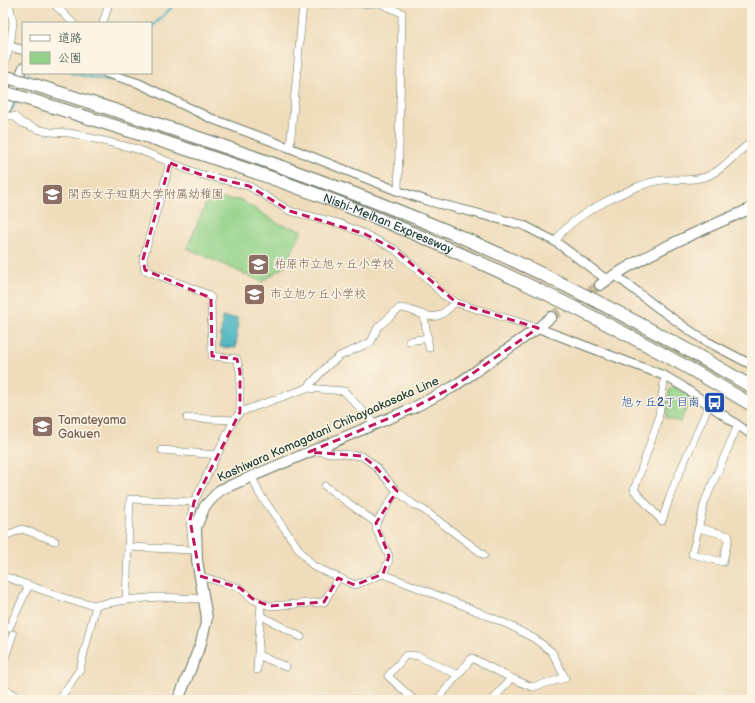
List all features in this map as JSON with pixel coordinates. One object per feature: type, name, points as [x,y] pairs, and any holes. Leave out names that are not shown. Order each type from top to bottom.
[{"type":"highway","name":"Nishi-Meihan Expressway","points":[[3,76],[131,115],[268,162],[358,194],[446,230],[618,312],[669,339],[752,387]]},
{"type":"highway","name":"Nishi-Meihan Expressway","points":[[3,92],[198,152],[319,196],[410,232],[537,289],[595,317],[752,405]]},
{"type":"main road","points":[[607,280],[650,254],[752,208]]},
{"type":"main road","name":"Kashiwara Komagatani Chihayaakasaka Line","points":[[178,700],[201,643],[206,618],[197,560],[196,528],[205,506],[220,490],[414,408],[453,387],[538,328],[551,317]]},
{"type":"street","points":[[54,3],[72,22]]},
{"type":"street","points":[[103,22],[108,3]]},
{"type":"street","points":[[3,67],[13,22],[7,4]]},
{"type":"street","points":[[290,148],[303,4],[382,4],[402,13],[398,191]]},
{"type":"street","points":[[7,46],[22,50]]},
{"type":"street","points":[[22,69],[4,110],[14,116],[22,124],[50,132],[70,133],[137,149],[199,174],[248,186],[290,211],[341,224],[365,234],[394,249],[423,274],[443,295],[455,302],[538,328],[666,376],[752,436]]},
{"type":"street","points":[[109,74],[138,83],[210,118],[398,191],[428,201],[522,225],[556,242],[607,280],[658,308],[702,339],[752,365]]},
{"type":"street","points":[[556,242],[562,231],[580,217],[609,199],[656,181],[693,180],[714,173],[752,142]]},
{"type":"street","points":[[170,163],[143,259],[146,270],[206,294],[211,298],[212,356],[237,359],[240,372],[240,412]]},
{"type":"street","points":[[307,388],[327,366],[340,356],[371,342],[378,327],[400,308],[406,308],[424,315],[440,315],[455,302]]},
{"type":"street","points":[[424,315],[429,348]]},
{"type":"street","points":[[409,341],[428,338]]},
{"type":"street","points":[[666,376],[658,421],[634,490],[662,521],[672,490],[709,405]]},
{"type":"street","points":[[197,560],[193,550],[190,520],[194,502],[234,420],[240,412],[307,388],[344,391],[375,424]]},
{"type":"street","points":[[187,418],[234,420]]},
{"type":"street","points":[[699,528],[729,536],[723,562],[692,554],[705,501],[738,426]]},
{"type":"street","points":[[162,450],[217,455]]},
{"type":"street","points":[[311,451],[362,456],[374,465],[397,491],[413,504],[424,510],[484,555]]},
{"type":"street","points":[[252,476],[259,493],[301,552],[313,566],[355,585],[384,574],[509,625],[552,652],[565,678],[532,687],[472,658],[437,700]]},
{"type":"street","points":[[325,486],[376,523]]},
{"type":"street","points":[[384,574],[389,556],[376,529],[376,523],[397,491]]},
{"type":"street","points":[[126,600],[130,498],[194,502]]},
{"type":"street","points":[[3,540],[6,536],[22,529],[55,540]]},
{"type":"street","points":[[128,547],[193,550]]},
{"type":"street","points":[[3,576],[72,601],[96,606],[126,600],[158,597],[204,599]]},
{"type":"street","points":[[200,576],[240,588],[254,600],[270,606],[324,602],[338,578]]},
{"type":"street","points":[[9,628],[29,585]]},
{"type":"street","points":[[258,670],[261,603]]},
{"type":"street","points":[[59,700],[80,669],[96,606]]},
{"type":"street","points":[[260,615],[302,637]]},
{"type":"street","points":[[3,664],[6,647],[13,634]]},
{"type":"street","points":[[258,655],[286,667]]},
{"type":"street","points":[[414,700],[388,676],[406,655],[418,656],[458,675]]},
{"type":"street","points":[[493,700],[511,678]]},
{"type":"street","points":[[3,688],[24,700]]},
{"type":"highlighted area","points":[[170,163],[199,174],[249,186],[290,211],[365,234],[394,249],[457,303],[538,328],[453,387],[413,408],[309,452],[362,456],[374,465],[397,491],[376,523],[389,556],[383,574],[355,585],[338,578],[324,602],[270,606],[254,600],[240,588],[200,576],[190,520],[194,502],[240,412],[240,372],[237,359],[212,356],[211,298],[145,270],[143,259]]},
{"type":"green space","points":[[208,198],[241,200],[279,224],[302,230],[285,266],[262,282],[187,248]]},
{"type":"green space","points":[[673,386],[692,397],[680,422],[666,418],[669,390]]},
{"type":"water","points":[[222,317],[238,318],[236,348],[220,347]]},
{"type":"waterway","points":[[152,27],[176,3]]},
{"type":"waterway","points":[[26,80],[29,74]]},
{"type":"waterway","points":[[76,74],[110,81],[112,77]]},
{"type":"waterway","points":[[8,109],[12,110],[17,99]]},
{"type":"tunnel","points":[[551,317],[600,285]]},
{"type":"place","name":"関西女子短期大学附属幼稚園","points":[[53,194]]},
{"type":"place","name":"柏原市立旭ヶ丘小学校","points":[[258,264]]},
{"type":"place","name":"市立旭ケ丘小学校","points":[[254,294]]},
{"type":"place","name":"旭ヶ丘2丁目南","points":[[715,402]]},
{"type":"place","name":"Tamateyama Gakuen","points":[[42,427]]}]
